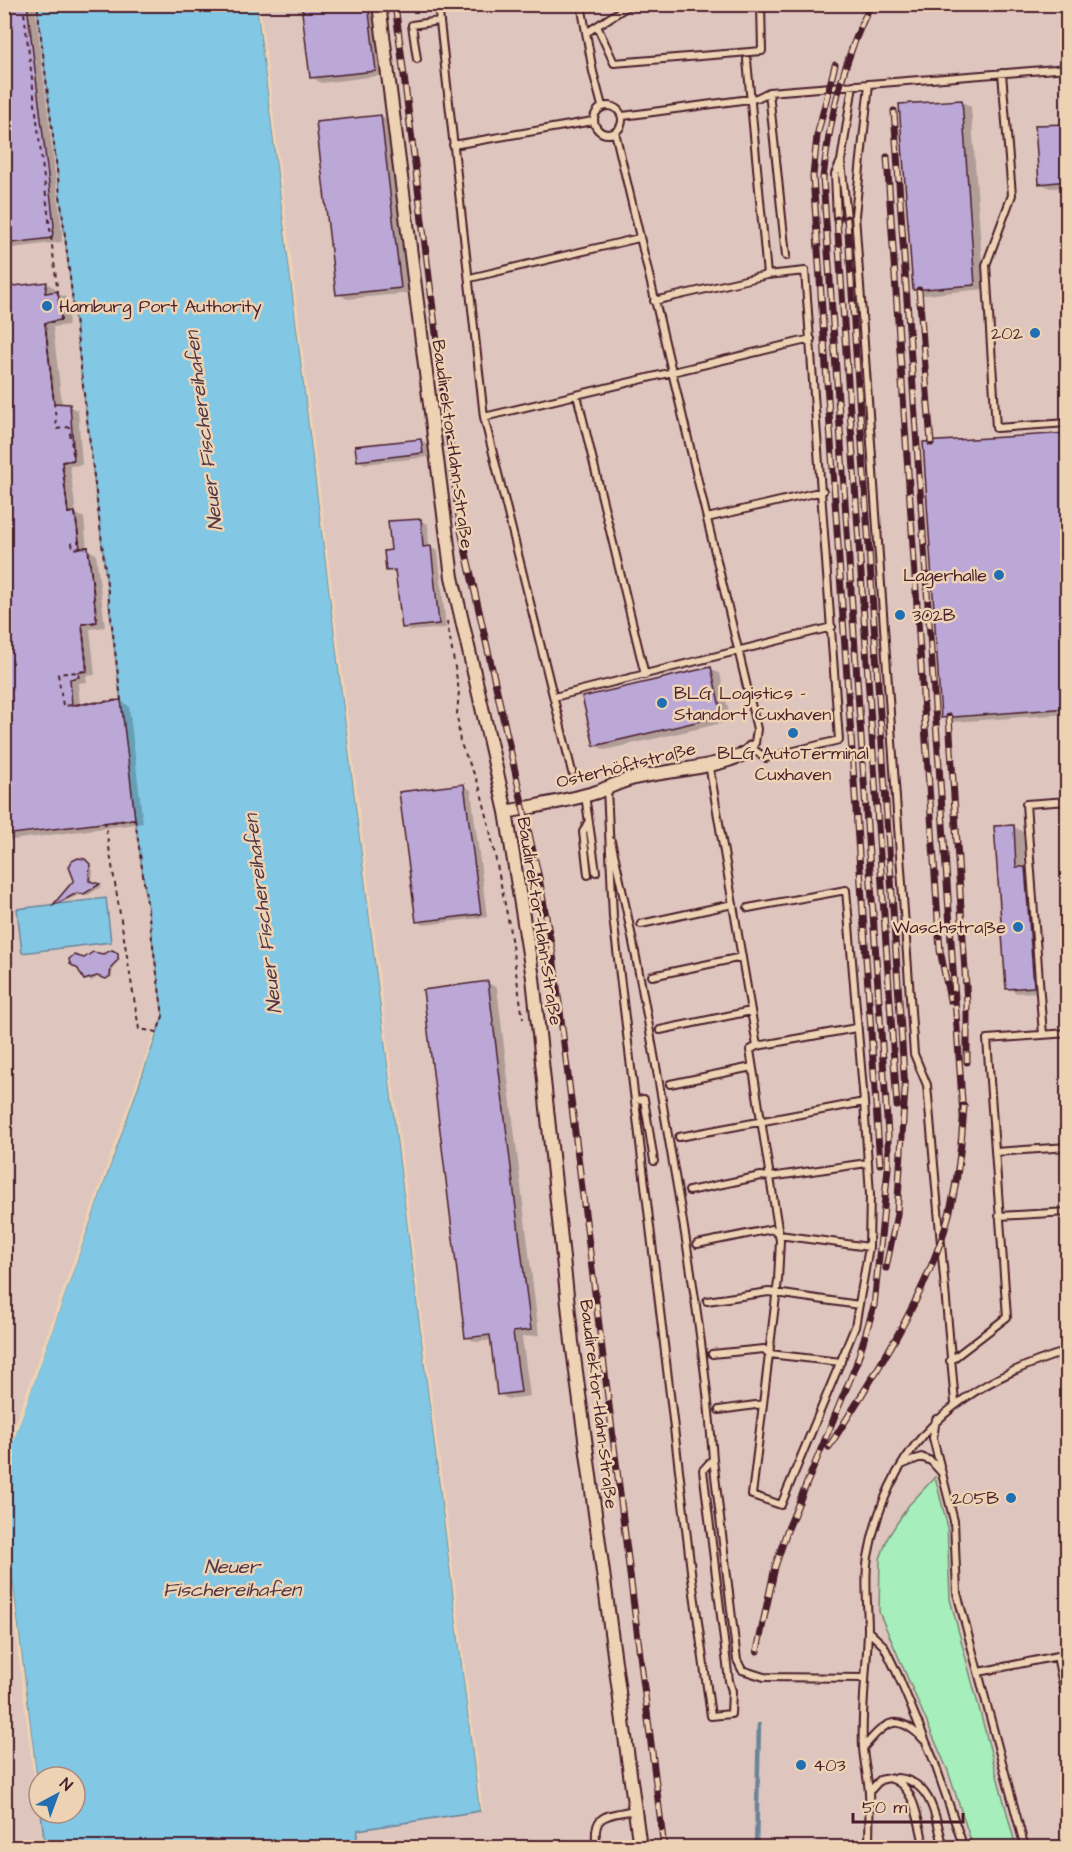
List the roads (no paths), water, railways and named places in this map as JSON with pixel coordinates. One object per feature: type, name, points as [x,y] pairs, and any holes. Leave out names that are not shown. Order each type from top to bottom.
[{"type":"street","name":"Baudirektor-Hahn-Straße","points":[[379,4],[452,577],[506,812],[533,978],[572,1342],[640,1848]]},
{"type":"street","name":"Osterhöftstraße","points":[[506,812],[585,795],[640,776],[745,755],[751,748]]},
{"type":"lane","points":[[438,4],[484,417],[572,772]]},
{"type":"lane","points":[[453,145],[593,121],[602,106],[581,4]]},
{"type":"lane","points":[[586,33],[631,4]]},
{"type":"lane","points":[[597,26],[614,63],[762,51],[761,4]]},
{"type":"lane","points":[[417,58],[412,25],[439,21]]},
{"type":"lane","points":[[747,60],[767,275]]},
{"type":"lane","points":[[623,116],[750,99],[769,92],[1068,69]]},
{"type":"lane","points":[[1002,73],[1012,195],[986,265],[996,428],[1068,423]]},
{"type":"lane","points":[[869,84],[855,215],[914,1054],[927,1085],[955,1403]]},
{"type":"lane","points":[[837,219],[836,174],[841,161],[853,85]]},
{"type":"lane","points":[[769,92],[786,256]]},
{"type":"lane","points":[[602,106],[612,105],[623,116]]},
{"type":"lane","points":[[593,121],[596,129],[606,134],[615,132],[623,116]]},
{"type":"lane","points":[[615,132],[639,238],[654,301],[672,372],[757,729],[755,743],[751,748],[766,758],[839,740],[823,491],[805,271],[767,275],[654,301]]},
{"type":"lane","points":[[841,161],[847,218]]},
{"type":"lane","points":[[470,278],[639,238]]},
{"type":"lane","points":[[484,417],[811,339]]},
{"type":"lane","points":[[577,395],[645,675]]},
{"type":"lane","points":[[707,518],[823,491]]},
{"type":"lane","points":[[554,697],[832,627]]},
{"type":"lane","points":[[708,764],[757,1046]]},
{"type":"lane","points":[[607,788],[613,917],[692,1579],[711,1716],[731,1714],[732,1691],[727,1670],[703,1470],[713,1459]]},
{"type":"lane","points":[[585,795],[587,824],[596,872]]},
{"type":"lane","points":[[1043,1035],[1026,804],[1068,801]]},
{"type":"lane","points":[[587,824],[583,832],[588,874]]},
{"type":"lane","points":[[611,841],[634,937],[688,1251],[737,1660],[742,1670],[764,1677],[864,1678]]},
{"type":"lane","points":[[748,908],[846,891],[864,1102],[868,1247],[855,1327],[781,1505],[752,1495],[776,1295],[779,1235],[750,1050],[757,1046],[856,1028]]},
{"type":"lane","points":[[641,924],[733,904]]},
{"type":"lane","points":[[652,976],[742,957]]},
{"type":"lane","points":[[660,1030],[751,1011]]},
{"type":"lane","points":[[950,1362],[1007,1317],[987,1039],[1068,1033]]},
{"type":"lane","points":[[670,1084],[752,1067]]},
{"type":"lane","points":[[635,1100],[644,1100],[654,1161]]},
{"type":"lane","points":[[679,1137],[864,1102]]},
{"type":"lane","points":[[995,1152],[1068,1147]]},
{"type":"lane","points":[[689,1191],[761,1176],[770,1177],[867,1163]]},
{"type":"lane","points":[[999,1216],[1068,1212]]},
{"type":"lane","points":[[697,1244],[772,1229],[779,1235],[868,1247]]},
{"type":"lane","points":[[707,1301],[769,1292],[776,1295],[859,1305]]},
{"type":"lane","points":[[712,1354],[764,1349],[769,1354],[841,1362]]},
{"type":"lane","points":[[869,1848],[869,1792],[863,1748],[864,1678],[868,1631],[868,1559],[876,1523],[901,1466],[936,1419],[955,1403],[1027,1365],[1068,1351]]},
{"type":"lane","points":[[719,1410],[763,1404]]},
{"type":"lane","points":[[936,1419],[933,1438],[954,1521],[957,1593],[1025,1848]]},
{"type":"lane","points":[[901,1466],[921,1457],[931,1461],[941,1472]]},
{"type":"lane","points":[[868,1631],[884,1646],[928,1744],[964,1848]]},
{"type":"lane","points":[[979,1672],[1068,1654]]},
{"type":"lane","points":[[1057,1656],[1068,1709]]},
{"type":"lane","points":[[863,1748],[886,1724],[895,1722],[914,1730],[928,1744]]},
{"type":"lane","points":[[869,1792],[880,1780],[889,1778],[906,1778],[924,1789],[944,1848]]},
{"type":"lane","points":[[889,1778],[904,1785],[910,1796],[925,1848]]},
{"type":"lane","points":[[597,1848],[594,1832],[598,1821],[604,1816],[635,1810]]},
{"type":"water","name":"Neuer Fischereihafen","points":[[37,5],[257,5],[480,1811],[358,1830],[355,1847],[45,1847],[42,1825],[87,1825],[87,1765],[35,1765],[5,1519],[4,1465],[163,1016],[135,819]]},
{"type":"water","points":[[106,898],[111,942],[22,953],[17,909]]},
{"type":"waterway","points":[[756,1848],[759,1725]]},
{"type":"railway","points":[[395,4],[460,526],[539,878],[553,955],[664,1848]]},
{"type":"railway","points":[[757,1651],[775,1567],[787,1531],[856,1365],[874,1306],[888,1168],[888,1134],[823,178],[839,89],[861,25],[871,4]]},
{"type":"railway","points":[[835,65],[817,136],[813,176],[880,1164]]},
{"type":"railway","points":[[894,111],[963,1115]]},
{"type":"railway","points":[[887,157],[940,950],[950,1000]]},
{"type":"railway","points":[[847,218],[905,1089],[897,1214],[886,1268]]},
{"type":"railway","points":[[837,219],[897,1106]]},
{"type":"railway","points":[[919,290],[931,443]]},
{"type":"railway","points":[[949,717],[967,1003],[967,1062]]},
{"type":"railway","points":[[829,1447],[889,1350],[928,1273],[945,1229],[954,1195],[964,1106]]},
{"type":"place","name":"Hamburg Port Authority","points":[[47,306]]},
{"type":"place","name":"202","points":[[1035,333]]},
{"type":"place","name":"Lagerhalle","points":[[999,575]]},
{"type":"place","name":"302B","points":[[900,615]]},
{"type":"place","name":"BLG Logistics - Standort Cuxhaven","points":[[662,703]]},
{"type":"place","name":"BLG AutoTerminal Cuxhaven","points":[[793,733]]},
{"type":"place","name":"Waschstraße","points":[[1018,927]]},
{"type":"place","name":"205B","points":[[1011,1498]]},
{"type":"place","name":"403","points":[[801,1765]]}]
